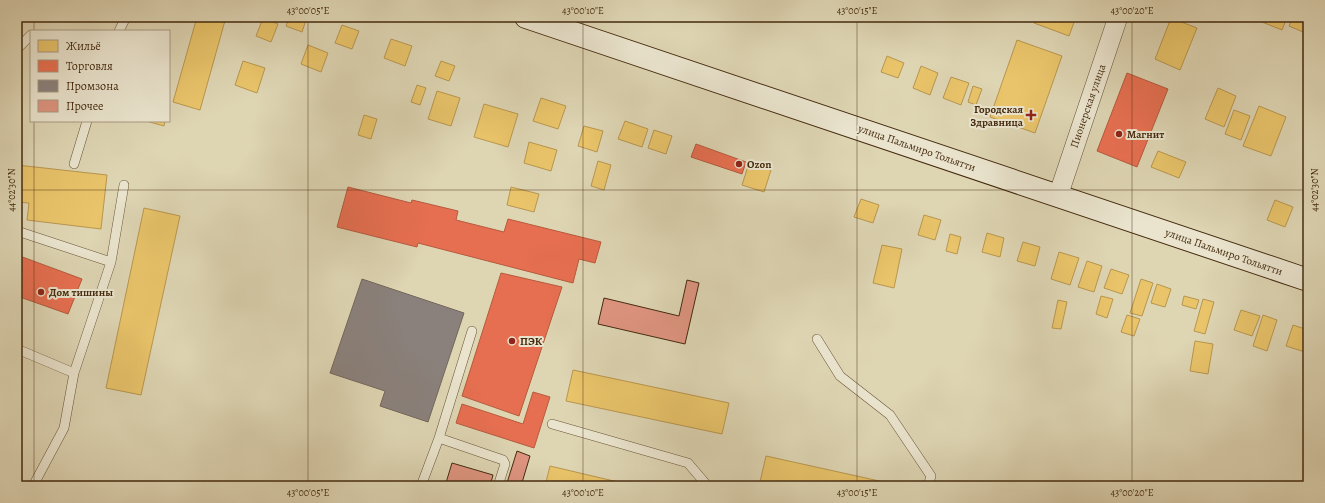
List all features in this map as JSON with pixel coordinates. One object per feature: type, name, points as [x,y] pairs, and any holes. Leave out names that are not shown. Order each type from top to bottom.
[{"type":"street","name":"улица Пальмиро Тольятти","points":[[526,17],[1308,280]]},
{"type":"street","name":"Пионерская улица","points":[[1058,196],[1118,17]]},
{"type":"lane","points":[[120,30],[126,17]]},
{"type":"lane","points":[[17,49],[30,37]]},
{"type":"lane","points":[[74,164],[88,122]]},
{"type":"lane","points":[[33,486],[64,428],[74,372],[111,262],[124,185]]},
{"type":"lane","points":[[17,232],[111,262]]},
{"type":"lane","points":[[421,486],[439,438],[472,331]]},
{"type":"lane","points":[[817,339],[840,376],[890,415],[931,476],[928,486]]},
{"type":"lane","points":[[17,349],[74,372]]},
{"type":"lane","points":[[552,424],[688,463],[706,486]]},
{"type":"lane","points":[[439,438],[503,460],[505,464],[498,486]]},
{"type":"building: Жильё","points":[[197,17],[226,17],[200,110],[173,102]]},
{"type":"building: Жильё","points":[[289,17],[307,17],[302,32],[286,26]]},
{"type":"building: Жильё","points":[[1036,17],[1076,17],[1069,36],[1034,23]]},
{"type":"building: Жильё","points":[[1264,17],[1287,17],[1282,30],[1262,22]]},
{"type":"building: Жильё","points":[[1293,17],[1308,17],[1303,32],[1289,26]]},
{"type":"building: Жильё","points":[[263,18],[278,24],[271,42],[256,36]]},
{"type":"building: Жильё","points":[[1171,18],[1197,28],[1180,70],[1155,59]]},
{"type":"building: Жильё","points":[[342,25],[359,31],[352,49],[335,43]]},
{"type":"building: Жильё","points":[[391,39],[412,46],[405,66],[384,58]]},
{"type":"building: Жильё","points":[[1017,40],[1062,56],[1035,133],[990,117]]},
{"type":"building: Жильё","points":[[308,45],[328,53],[321,72],[301,64]]},
{"type":"building: Жильё","points":[[887,56],[904,63],[898,78],[881,72]]},
{"type":"building: Жильё","points":[[243,61],[265,68],[257,93],[235,85]]},
{"type":"building: Жильё","points":[[441,61],[455,66],[449,81],[435,76]]},
{"type":"building: Жильё","points":[[921,66],[938,73],[930,95],[913,88]]},
{"type":"building: Жильё","points":[[951,77],[969,83],[961,105],[943,98]]},
{"type":"building: Жильё","points":[[17,85],[22,86],[19,102],[17,101]]},
{"type":"building: Жильё","points":[[417,85],[426,88],[420,105],[411,102]]},
{"type":"building: Жильё","points":[[973,86],[982,89],[976,105],[968,102]]},
{"type":"building: Жильё","points":[[1218,88],[1236,96],[1224,127],[1205,119]]},
{"type":"building: Жильё","points":[[437,91],[460,98],[451,126],[428,119]]},
{"type":"building: Жильё","points":[[541,98],[566,106],[558,129],[533,121]]},
{"type":"building: Жильё","points":[[484,104],[518,114],[508,147],[474,137]]},
{"type":"building: Жильё","points":[[1259,106],[1286,117],[1271,156],[1243,146]]},
{"type":"building: Жильё","points":[[1234,110],[1250,116],[1241,140],[1225,134]]},
{"type":"building: Жильё","points":[[364,115],[377,119],[371,139],[358,135]]},
{"type":"building: Жильё","points":[[625,121],[648,129],[642,147],[618,139]]},
{"type":"building: Жильё","points":[[150,122],[165,122],[164,126]]},
{"type":"building: Жильё","points":[[584,126],[603,131],[597,152],[578,146]]},
{"type":"building: Жильё","points":[[654,130],[672,136],[666,154],[648,148]]},
{"type":"building: Жильё","points":[[529,142],[557,150],[551,171],[524,163]]},
{"type":"building: Жильё","points":[[1158,151],[1186,162],[1179,178],[1151,167]]},
{"type":"building: Жильё","points":[[750,160],[772,167],[764,192],[742,185]]},
{"type":"building: Жильё","points":[[598,161],[611,165],[604,190],[591,186]]},
{"type":"building: Жильё","points":[[17,165],[107,175],[101,229],[27,220],[29,203],[17,202]]},
{"type":"building: Жильё","points":[[511,187],[539,194],[534,212],[507,205]]},
{"type":"building: Жильё","points":[[861,199],[879,205],[873,223],[854,217]]},
{"type":"building: Жильё","points":[[1275,200],[1293,207],[1285,227],[1267,220]]},
{"type":"building: Жильё","points":[[144,208],[180,216],[141,395],[106,388]]},
{"type":"building: Жильё","points":[[924,215],[941,220],[935,240],[918,235]]},
{"type":"building: Жильё","points":[[987,233],[1004,238],[1000,257],[982,252]]},
{"type":"building: Жильё","points":[[950,234],[961,237],[957,254],[946,251]]},
{"type":"building: Жильё","points":[[1023,242],[1040,247],[1035,266],[1017,261]]},
{"type":"building: Жильё","points":[[882,245],[902,249],[894,288],[873,283]]},
{"type":"building: Жильё","points":[[1059,252],[1079,258],[1070,285],[1051,279]]},
{"type":"building: Жильё","points":[[1087,261],[1102,266],[1094,292],[1078,287]]},
{"type":"building: Жильё","points":[[1111,269],[1129,275],[1122,294],[1104,288]]},
{"type":"building: Жильё","points":[[1141,279],[1153,283],[1142,316],[1130,313]]},
{"type":"building: Жильё","points":[[1157,284],[1171,289],[1165,307],[1151,303]]},
{"type":"building: Жильё","points":[[1101,296],[1113,299],[1107,318],[1096,314]]},
{"type":"building: Жильё","points":[[1184,296],[1199,300],[1196,309],[1182,305]]},
{"type":"building: Жильё","points":[[1203,299],[1214,302],[1205,334],[1194,331]]},
{"type":"building: Жильё","points":[[1058,300],[1067,302],[1061,329],[1052,328]]},
{"type":"building: Жильё","points":[[1241,310],[1260,316],[1252,336],[1234,330]]},
{"type":"building: Жильё","points":[[1127,315],[1140,319],[1134,336],[1121,332]]},
{"type":"building: Жильё","points":[[1263,315],[1277,320],[1267,351],[1253,346]]},
{"type":"building: Жильё","points":[[1293,325],[1308,330],[1308,342],[1305,352],[1286,346]]},
{"type":"building: Жильё","points":[[1195,341],[1213,344],[1208,374],[1190,371]]},
{"type":"building: Жильё","points":[[573,370],[729,403],[722,434],[566,401]]},
{"type":"building: Жильё","points":[[766,456],[902,486],[759,486]]},
{"type":"building: Жильё","points":[[550,466],[635,486],[545,486]]},
{"type":"building: Торговля","points":[[1127,73],[1168,89],[1137,167],[1097,151]]},
{"type":"building: Торговля","points":[[696,144],[746,162],[742,174],[691,157]]},
{"type":"building: Торговля","points":[[348,187],[411,203],[412,200],[458,211],[456,220],[504,232],[508,219],[601,242],[595,263],[579,259],[573,283],[418,243],[417,247],[337,227]]},
{"type":"building: Торговля","points":[[17,255],[82,279],[68,314],[17,296]]},
{"type":"building: Торговля","name":"ПЭК","points":[[501,273],[562,287],[519,416],[462,396]]},
{"type":"building: Торговля","points":[[533,392],[550,397],[534,448],[456,423],[462,404],[523,424]]},
{"type":"building: Промзона","points":[[362,279],[464,313],[428,422],[380,406],[385,391],[330,373]]},
{"type":"building: Прочее","points":[[687,280],[699,283],[685,344],[598,324],[604,298],[679,316]]},
{"type":"building: Прочее","points":[[517,451],[530,456],[521,486],[506,486]]},
{"type":"building: Прочее","points":[[452,463],[493,475],[490,486],[445,486]]},
{"type":"place","name":"Городская Здравница","points":[[1031,115]]},
{"type":"place","name":"Магнит","points":[[1119,134]]},
{"type":"place","name":"Ozon","points":[[739,164]]},
{"type":"place","name":"Дом тишины","points":[[41,292]]},
{"type":"place","name":"ПЭК","points":[[512,341]]}]
